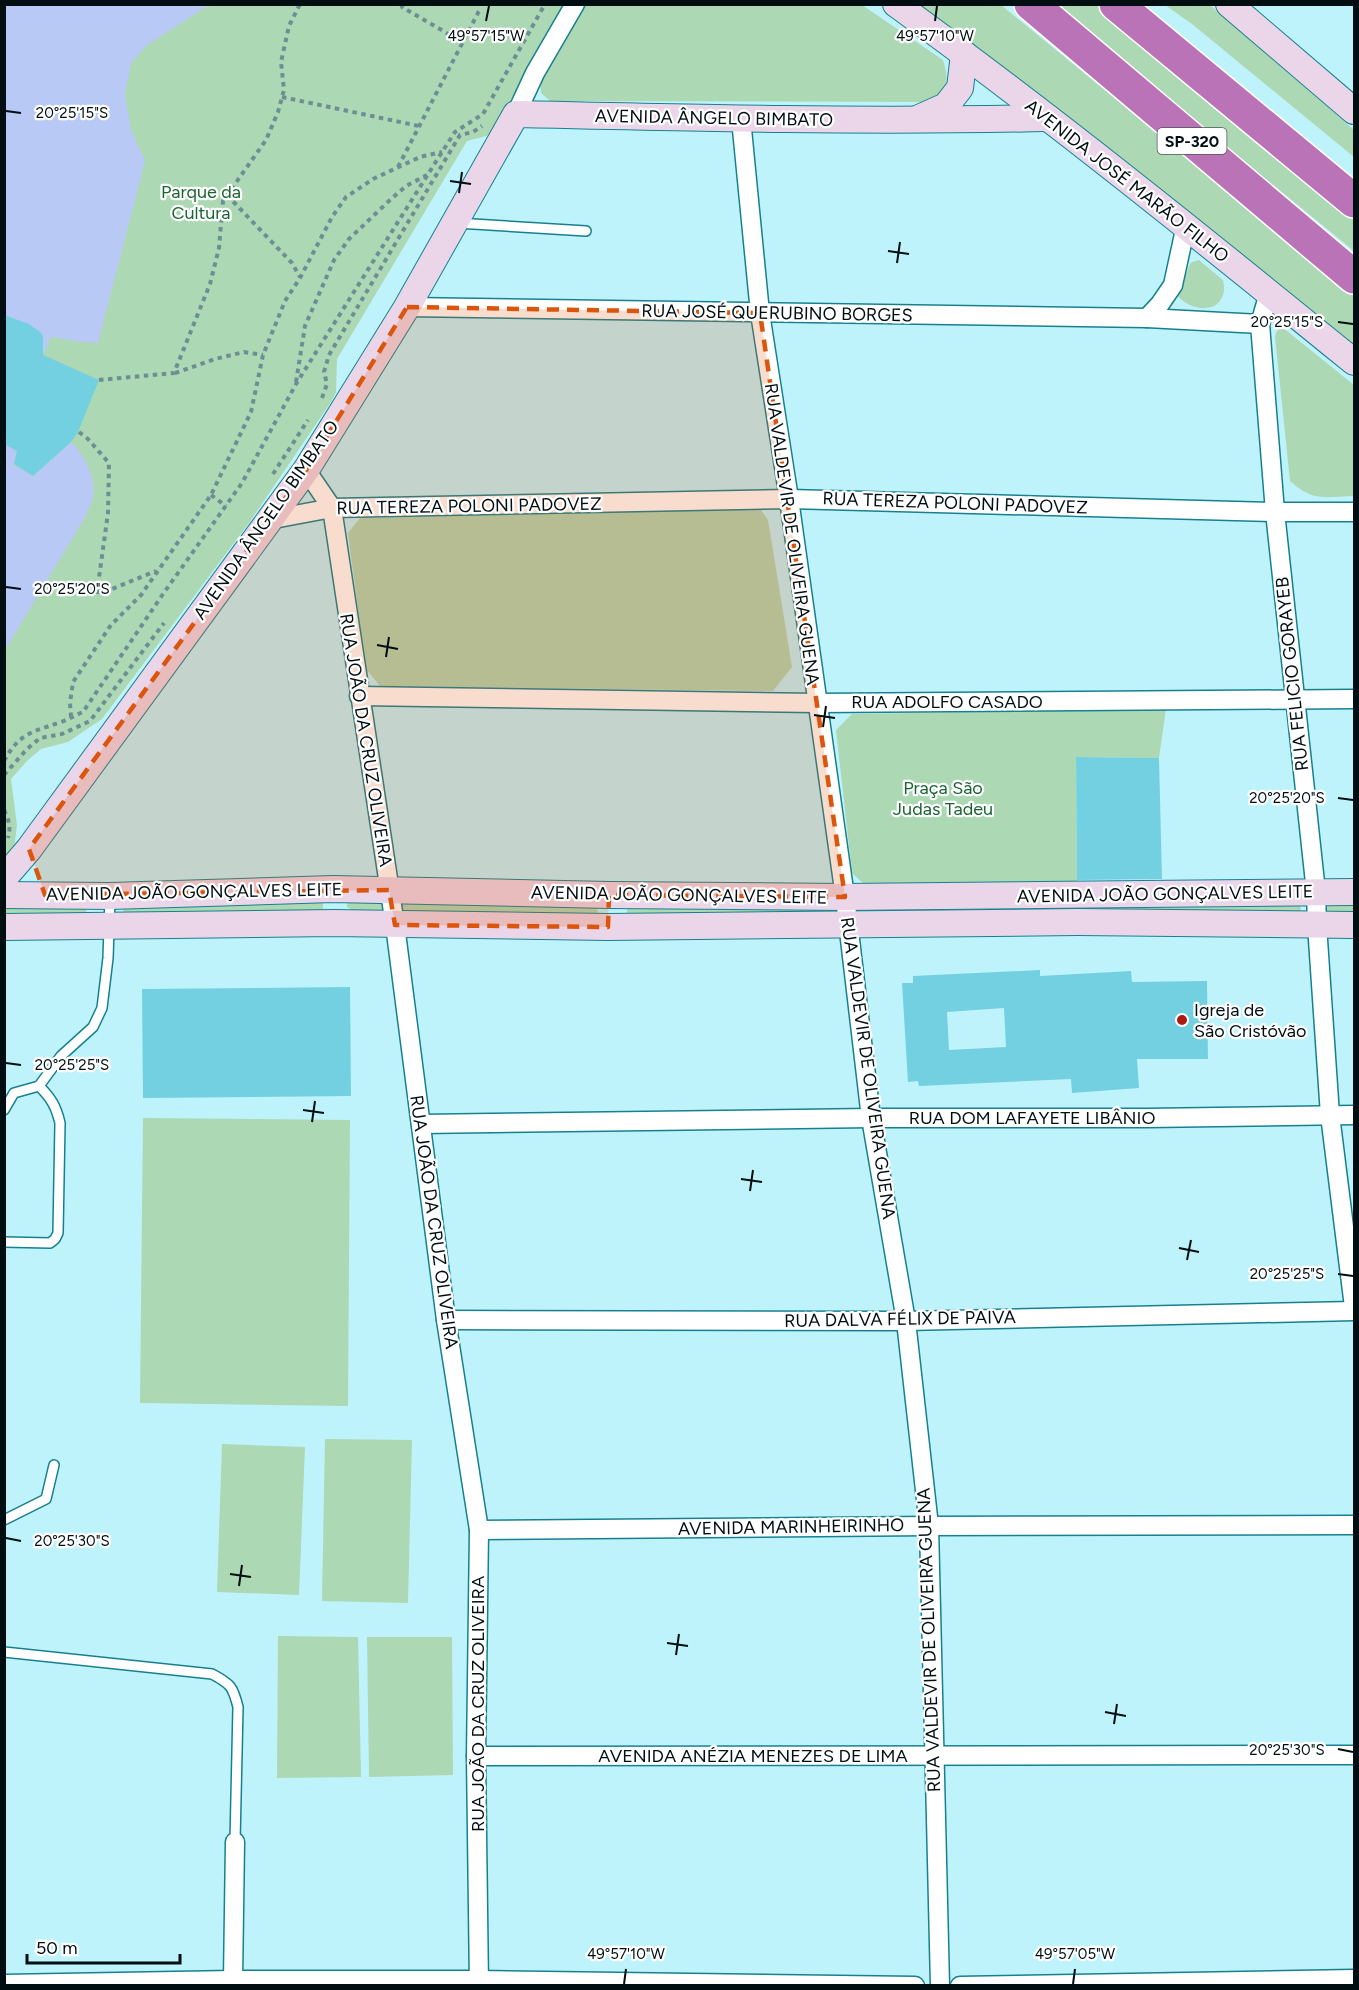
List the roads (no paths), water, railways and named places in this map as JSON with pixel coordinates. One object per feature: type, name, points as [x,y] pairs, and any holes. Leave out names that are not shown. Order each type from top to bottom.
[{"type":"highway","name":"SP-320","points":[[1031,4],[1354,277]]},
{"type":"highway","name":"SP-320","points":[[1116,4],[1354,201]]},
{"type":"main road","name":"AVENIDA JOSÉ MARÃO FILHO","points":[[896,4],[1186,225],[1354,363]]},
{"type":"main road","points":[[1229,4],[1354,111]]},
{"type":"main road","name":"AVENIDA ÂNGELO BIMBATO","points":[[912,121],[946,106],[954,96],[960,88],[964,54]]},
{"type":"main road","name":"AVENIDA ÂNGELO BIMBATO","points":[[4,878],[18,845],[306,470],[407,307],[516,114],[912,121],[1048,118]]},
{"type":"main road","points":[[18,845],[45,895]]},
{"type":"main road","points":[[333,889],[334,923]]},
{"type":"main road","name":"AVENIDA JOÃO GONÇALVES LEITE","points":[[4,895],[110,896],[333,889],[844,897],[1354,892]]},
{"type":"main road","points":[[1076,894],[1077,922]]},
{"type":"main road","points":[[608,927],[609,895]]},
{"type":"main road","name":"AVENIDA JOÃO GONÇALVES LEITE","points":[[4,927],[334,923],[608,927],[1077,922],[1354,925]]},
{"type":"street","name":"AVENIDA ÂNGELO BIMBATO","points":[[516,114],[535,73],[575,4]]},
{"type":"street","name":"RUA VALDEVIR DE OLIVEIRA GUENA","points":[[741,119],[760,313],[789,499],[844,897],[871,1118],[906,1321],[928,1526],[940,1986]]},
{"type":"street","points":[[1146,318],[1160,304],[1173,285],[1186,225]]},
{"type":"street","name":"RUA FELICIO GORAYEB","points":[[1269,293],[1260,324],[1275,512],[1316,892],[1330,1114],[1354,1309]]},
{"type":"street","name":"RUA JOSÉ QUERUBINO BORGES","points":[[407,307],[1146,318],[1260,324]]},
{"type":"street","name":"RUA JOÃO DA CRUZ OLIVEIRA","points":[[306,470],[332,508],[422,1124],[446,1320],[479,1530],[476,1756],[479,1983]]},
{"type":"street","name":"RUA TEREZA POLONI PADOVEZ","points":[[268,520],[332,508],[789,499],[1275,512],[1354,512]]},
{"type":"street","name":"RUA ADOLFO CASADO","points":[[359,696],[817,703],[1354,699]]},
{"type":"street","name":"RUA DOM LAFAYETE LIBÂNIO","points":[[422,1124],[1354,1115]]},
{"type":"street","name":"RUA DALVA FÉLIX DE PAIVA","points":[[446,1320],[906,1321],[1354,1309]]},
{"type":"street","name":"AVENIDA MARINHEIRINHO","points":[[479,1530],[1354,1525]]},
{"type":"street","name":"AVENIDA ANÉZIA MENEZES DE LIMA","points":[[476,1756],[1354,1755]]},
{"type":"street","points":[[233,1980],[235,1842]]},
{"type":"street","points":[[960,1986],[1354,1979]]},
{"type":"street","points":[[4,1984],[233,1980],[915,1986]]},
{"type":"lane","points":[[455,223],[586,231]]},
{"type":"lane","points":[[4,1110],[14,1093],[39,1086],[61,1056],[93,1027],[102,1008],[110,926],[110,896]]},
{"type":"lane","points":[[4,1242],[50,1243],[58,1233],[60,1123],[57,1109],[51,1098],[39,1086]]},
{"type":"lane","points":[[4,1520],[46,1499],[54,1465]]},
{"type":"lane","points":[[4,1652],[213,1674],[226,1682],[234,1689],[238,1707],[235,1842]]},
{"type":"water","points":[[5,5],[209,5],[146,46],[131,63],[125,94],[131,130],[145,161],[98,343],[51,337],[43,355],[43,336],[28,325],[10,317],[5,323]]},
{"type":"water","points":[[71,442],[91,473],[93,495],[91,502],[87,514],[5,650],[5,444],[17,451],[14,465],[33,476]]},
{"type":"place","name":"Igreja de São Cristóvão","points":[[1182,1020]]},
{"type":"park label","name":"Parque da Cultura","points":[[201,202]]},
{"type":"park label","name":"Praça São Judas Tadeu","points":[[943,798]]}]
